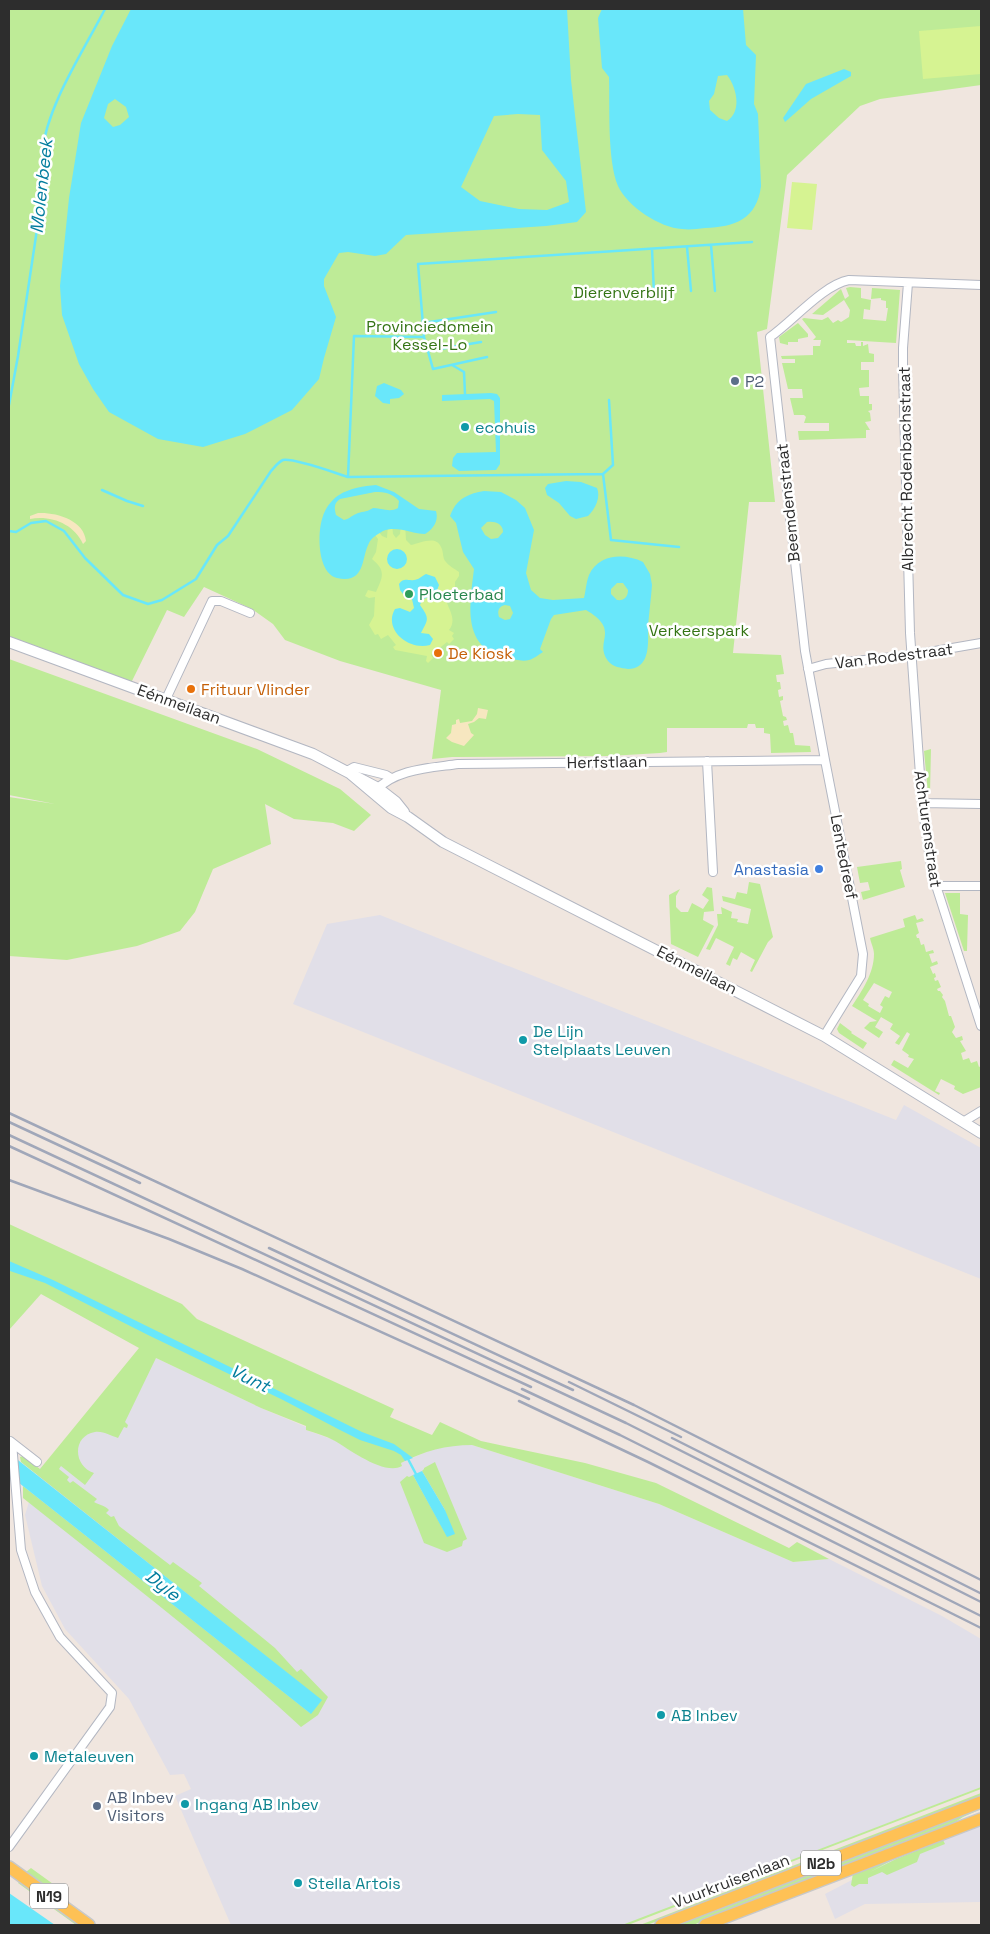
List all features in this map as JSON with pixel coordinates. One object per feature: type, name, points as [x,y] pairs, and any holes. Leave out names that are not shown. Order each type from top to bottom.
[{"type":"main road","name":"Vuurkruisenlaan","points":[[660,1925],[981,1802]]},
{"type":"main road","name":"Vuurkruisenlaan","points":[[705,1925],[981,1819]]},
{"type":"main road","name":"N19","points":[[9,1867],[89,1925]]},
{"type":"street","name":"Beemdenstraat","points":[[808,669],[770,337],[826,291],[842,282],[850,280],[908,283]]},
{"type":"street","points":[[908,283],[981,285]]},
{"type":"street","name":"Albrecht Rodenbachstraat","points":[[908,283],[903,348],[912,655]]},
{"type":"street","points":[[166,699],[212,601],[221,601],[250,613]]},
{"type":"street","name":"Eénmeilaan","points":[[9,642],[313,754],[347,771],[375,791],[396,802],[408,817],[443,842],[824,1036],[981,1133]]},
{"type":"street","name":"Van Rodestraat","points":[[808,669],[826,664],[912,655],[981,644]]},
{"type":"street","name":"Achturenstraat","points":[[912,655],[922,803],[932,873],[981,1026]]},
{"type":"street","name":"Lentedreef","points":[[808,669],[863,959],[861,976],[824,1036]]},
{"type":"street","name":"Herfstlaan","points":[[375,791],[391,778],[458,764],[824,760]]},
{"type":"street","points":[[707,761],[713,872]]},
{"type":"street","points":[[347,771],[354,767],[391,778]]},
{"type":"street","points":[[922,803],[981,804]]},
{"type":"street","points":[[935,886],[981,886]]},
{"type":"street","points":[[963,1122],[981,1111]]},
{"type":"street","points":[[13,1444],[37,1462]]},
{"type":"street","points":[[9,1847],[110,1707],[113,1698],[112,1693],[60,1636],[34,1592],[21,1550],[13,1444]]},
{"type":"shaded area","name":"De Lijn Stelplaats Leuven","points":[[380,915],[896,1120],[904,1105],[981,1148],[981,1279],[293,1004],[327,924]]},
{"type":"shaded area","points":[[156,1358],[261,1408],[306,1427],[306,1430],[334,1440],[361,1457],[397,1468],[402,1466],[401,1463],[433,1449],[453,1445],[472,1445],[659,1504],[793,1562],[829,1559],[942,1616],[981,1639],[981,1787],[626,1925],[231,1925],[175,1796],[191,1789],[184,1774],[170,1775],[129,1699],[65,1629],[42,1586],[25,1515],[39,1469]]},
{"type":"shaded area","points":[[981,1825],[981,1902],[865,1904],[835,1919],[825,1894],[896,1857]]},
{"type":"green space","name":"Provinciedomein Kessel-Lo","points":[[9,9],[981,9],[981,85],[880,99],[860,106],[787,175],[767,329],[757,332],[775,502],[749,502],[733,653],[781,655],[784,674],[776,675],[781,689],[778,690],[779,697],[783,696],[783,700],[780,701],[783,716],[787,720],[783,721],[784,726],[788,725],[790,733],[793,733],[795,745],[810,746],[811,752],[771,753],[770,734],[764,733],[764,728],[756,728],[755,724],[748,724],[747,728],[667,728],[667,752],[660,753],[609,756],[452,757],[432,759],[441,690],[340,661],[285,640],[273,624],[252,609],[204,587],[184,617],[167,610],[131,683],[9,636]]},
{"type":"green space","points":[[981,26],[981,74],[923,79],[919,31]]},
{"type":"green space","points":[[792,182],[817,184],[812,230],[787,228]]},
{"type":"green space","points":[[846,288],[861,288],[861,298],[871,300],[870,310],[864,309],[863,319],[886,321],[888,308],[886,308],[886,301],[881,300],[881,298],[871,299],[872,288],[900,290],[896,343],[847,340],[847,343],[855,343],[856,346],[861,346],[861,342],[863,342],[863,346],[868,344],[869,353],[874,354],[874,362],[861,362],[861,370],[869,370],[869,387],[859,388],[860,396],[869,396],[869,404],[872,404],[872,410],[868,411],[871,421],[865,422],[870,430],[866,430],[866,438],[799,440],[798,431],[829,431],[829,423],[804,423],[806,417],[804,415],[794,415],[790,398],[803,398],[802,389],[788,389],[782,363],[795,363],[795,359],[782,359],[781,356],[813,355],[813,346],[820,346],[821,340],[813,340],[816,337],[802,319],[822,320],[828,317],[833,323],[838,320],[841,322],[849,317],[850,310],[844,300],[823,315],[812,314],[841,289],[845,299],[849,296]]},
{"type":"green space","points":[[798,323],[808,334],[808,337],[798,339],[798,342],[788,342],[788,345],[780,343],[779,337]]},
{"type":"green space","name":"Ploeterbad","points":[[388,524],[392,524],[393,534],[396,538],[400,534],[401,524],[405,524],[406,540],[411,545],[428,541],[439,543],[445,560],[459,572],[455,582],[455,591],[447,603],[452,620],[449,630],[454,633],[452,636],[454,639],[449,644],[447,642],[431,655],[433,658],[428,663],[426,661],[427,656],[395,650],[393,647],[396,645],[388,635],[381,639],[378,634],[375,635],[369,625],[374,616],[375,597],[369,598],[365,596],[368,590],[376,592],[382,575],[380,567],[372,559],[376,552],[378,539],[372,531],[376,528],[382,536],[387,538]]},
{"type":"green space","points":[[9,659],[257,749],[340,789],[371,815],[354,831],[333,823],[294,819],[265,804],[271,844],[213,869],[195,912],[180,931],[137,946],[67,960],[9,956],[9,797],[55,804],[9,795]]},
{"type":"green space","points":[[931,749],[930,793],[928,793],[924,751]]},
{"type":"green space","points":[[901,861],[902,869],[900,870],[905,887],[863,900],[861,892],[870,890],[868,882],[860,883],[857,867]]},
{"type":"green space","points":[[749,882],[760,884],[773,937],[768,942],[752,972],[750,971],[755,960],[741,952],[737,960],[733,958],[730,966],[726,964],[734,947],[716,938],[710,950],[706,949],[718,925],[717,914],[722,914],[721,907],[732,912],[731,918],[738,919],[737,922],[748,924],[751,909],[723,901],[722,896],[735,899],[737,892],[747,894]]},
{"type":"green space","points":[[707,887],[712,888],[714,911],[704,912],[703,920],[714,926],[698,957],[671,944],[669,895],[680,889],[676,896],[676,907],[681,912],[688,912],[692,903],[703,909],[709,900],[702,895]]},
{"type":"green space","points":[[945,893],[960,893],[960,914],[968,915],[967,951],[964,951]]},
{"type":"green space","points":[[915,915],[917,920],[922,918],[924,921],[916,923],[919,933],[916,935],[917,938],[919,938],[921,945],[924,944],[926,952],[933,950],[934,953],[929,954],[932,963],[937,961],[938,964],[930,967],[933,974],[935,973],[935,981],[938,980],[941,987],[937,989],[943,995],[942,997],[949,1016],[951,1016],[955,1027],[952,1032],[956,1038],[962,1036],[963,1040],[960,1041],[966,1051],[961,1053],[963,1060],[969,1058],[971,1063],[977,1061],[979,1067],[981,1066],[981,1087],[963,1094],[954,1089],[955,1086],[941,1079],[935,1091],[940,1093],[939,1095],[891,1065],[894,1060],[908,1068],[914,1059],[908,1057],[909,1055],[902,1050],[910,1034],[907,1032],[899,1045],[895,1043],[900,1036],[890,1029],[893,1024],[881,1017],[875,1027],[883,1032],[879,1038],[864,1028],[870,1022],[877,1021],[852,1006],[872,968],[874,950],[870,938],[905,927],[903,919]],"holes":[[[874,983],[892,992],[889,998],[885,996],[880,1005],[883,1007],[880,1013],[868,1006],[869,1004],[863,1000]]]},
{"type":"green space","points":[[840,1023],[867,1043],[863,1049],[839,1033],[837,1029]]},
{"type":"green space","points":[[9,1224],[182,1304],[197,1319],[394,1409],[390,1417],[432,1435],[440,1422],[481,1441],[585,1463],[656,1483],[789,1548],[797,1542],[829,1559],[793,1562],[659,1504],[472,1445],[453,1446],[427,1452],[401,1463],[402,1466],[386,1468],[358,1456],[332,1439],[306,1430],[306,1426],[261,1408],[156,1358],[125,1422],[128,1425],[127,1428],[124,1427],[118,1438],[95,1432],[82,1439],[78,1451],[79,1458],[87,1469],[94,1473],[85,1485],[61,1466],[59,1469],[69,1477],[67,1480],[70,1483],[73,1481],[97,1499],[94,1502],[109,1510],[106,1513],[111,1517],[114,1516],[119,1526],[170,1565],[173,1562],[202,1583],[199,1586],[275,1648],[297,1672],[301,1669],[328,1697],[318,1715],[301,1727],[199,1638],[23,1498],[23,1486],[310,1713],[321,1700],[21,1462],[20,1457],[23,1456],[40,1469],[139,1348],[41,1294],[9,1330]]},
{"type":"green space","points":[[435,1462],[467,1539],[463,1541],[462,1546],[447,1552],[424,1543],[400,1482],[407,1476],[413,1475],[447,1536],[445,1510],[422,1471]]},
{"type":"green space","points":[[981,1787],[981,1789],[628,1925],[622,1925]]},
{"type":"green space","points":[[981,1793],[981,1796],[647,1925],[640,1925]]},
{"type":"green space","points":[[981,1806],[981,1809],[963,1817],[948,1827],[693,1925],[673,1925]]},
{"type":"green space","points":[[943,1840],[945,1844],[920,1854],[917,1862],[887,1875],[882,1872],[868,1878],[868,1884],[859,1884],[854,1887],[851,1885],[853,1873],[896,1858],[870,1872]]},
{"type":"green space","points":[[31,1868],[60,1889],[67,1898],[64,1900],[26,1872]]},
{"type":"green space","points":[[20,1881],[81,1925],[76,1925],[18,1883]]},
{"type":"sand","points":[[38,513],[61,516],[75,523],[84,534],[86,541],[83,544],[74,531],[61,522],[46,518],[30,519],[30,516]]},
{"type":"sand","points":[[478,708],[488,710],[486,719],[479,718],[468,724],[471,733],[474,735],[464,746],[446,738],[451,733],[452,725],[456,724],[456,720],[459,719],[460,723],[472,721],[477,714]]},
{"type":"water","points":[[131,9],[567,9],[571,80],[586,212],[577,222],[546,226],[406,235],[386,254],[375,256],[348,252],[339,253],[324,279],[324,286],[336,317],[319,379],[292,410],[245,434],[203,447],[158,439],[109,412],[79,364],[62,315],[60,286],[69,198],[81,123],[112,46]],"holes":[[[115,99],[126,107],[129,117],[120,125],[113,127],[104,118],[108,104]],[[540,115],[542,150],[566,181],[569,202],[547,210],[519,209],[480,201],[461,187],[494,116]]]},
{"type":"water","points":[[602,9],[743,9],[746,45],[756,55],[754,104],[758,114],[761,186],[755,206],[743,219],[726,226],[690,229],[673,228],[645,215],[622,194],[614,175],[612,162],[609,77],[602,68],[598,18]],"holes":[[[727,75],[735,93],[736,105],[732,117],[727,121],[719,118],[710,110],[709,101],[714,94],[718,76]]]},
{"type":"water","points":[[844,69],[851,72],[851,76],[811,99],[785,122],[783,118],[806,84]]},
{"type":"water","points":[[384,383],[401,390],[404,394],[399,398],[390,399],[390,404],[383,403],[375,396],[377,386]]},
{"type":"water","points":[[497,394],[500,398],[500,464],[496,470],[459,471],[452,466],[453,458],[457,453],[496,452],[494,401],[490,399],[442,401],[442,395]]},
{"type":"water","points":[[566,481],[581,482],[597,488],[597,503],[588,516],[576,519],[570,516],[559,503],[547,495],[545,488],[548,484]]},
{"type":"water","points":[[376,485],[394,492],[419,509],[436,511],[436,521],[433,527],[425,534],[399,529],[383,531],[370,541],[358,574],[346,579],[330,575],[322,560],[320,551],[321,523],[327,507],[343,493],[352,489]],"holes":[[[375,492],[394,496],[399,501],[398,508],[389,510],[373,508],[344,520],[336,515],[335,506],[340,499]]]},
{"type":"water","points":[[478,492],[501,492],[516,500],[525,508],[534,530],[526,573],[531,590],[540,598],[553,600],[584,598],[589,575],[593,568],[605,559],[628,557],[643,562],[650,574],[652,585],[648,647],[647,654],[641,665],[628,669],[617,667],[608,661],[603,648],[605,630],[603,624],[597,617],[586,610],[554,615],[540,649],[543,652],[526,661],[503,657],[490,651],[480,643],[474,633],[471,621],[470,608],[474,569],[463,552],[456,523],[450,516],[459,501]],"holes":[[[487,522],[495,522],[501,526],[503,532],[498,538],[491,539],[485,535],[481,528]],[[617,583],[623,583],[628,590],[627,595],[624,599],[617,600],[611,594],[611,589]],[[501,606],[510,606],[513,613],[510,619],[505,620],[499,617],[498,613]]]},
{"type":"water","points":[[397,549],[404,552],[407,559],[404,566],[397,569],[390,566],[387,559],[390,552]]},
{"type":"water","points":[[426,574],[435,577],[439,585],[436,593],[422,600],[420,605],[427,616],[421,633],[429,634],[433,639],[430,645],[422,646],[406,642],[400,637],[392,624],[392,617],[395,609],[400,608],[410,612],[414,608],[411,595],[408,593],[403,594],[399,584],[404,580],[416,580]]},
{"type":"water","points":[[9,1261],[53,1280],[362,1432],[394,1444],[413,1458],[405,1461],[401,1455],[394,1451],[360,1440],[45,1283],[10,1271]]},
{"type":"water","name":"Dyle","points":[[9,1453],[322,1700],[311,1714],[9,1475]]},
{"type":"water","points":[[422,1471],[445,1510],[455,1534],[447,1537],[413,1475]]},
{"type":"water","points":[[9,1893],[55,1925],[9,1925]]},
{"type":"waterway","name":"Molenbeek","points":[[9,405],[45,176],[42,153],[45,135],[67,79],[105,9]]},
{"type":"waterway","points":[[348,477],[354,336],[424,337],[418,264],[752,242]]},
{"type":"waterway","points":[[711,245],[715,291]]},
{"type":"waterway","points":[[687,247],[691,291]]},
{"type":"waterway","points":[[652,249],[654,294]]},
{"type":"waterway","points":[[423,323],[496,312]]},
{"type":"waterway","points":[[424,337],[433,369],[487,357]]},
{"type":"waterway","points":[[428,351],[481,342]]},
{"type":"waterway","points":[[452,365],[464,372],[465,394]]},
{"type":"waterway","points":[[603,474],[613,465],[609,400]]},
{"type":"waterway","points":[[9,531],[16,532],[31,523],[46,521],[64,531],[85,558],[123,595],[148,604],[162,600],[196,579],[217,545],[228,536],[271,471],[281,461],[289,460],[305,463],[348,477],[603,474],[611,540],[679,547]]},
{"type":"waterway","points":[[102,490],[143,506]]},
{"type":"waterway","name":"Vunt","points":[[408,1459],[417,1476]]},
{"type":"railway","points":[[9,1113],[634,1405],[981,1580]]},
{"type":"railway","points":[[9,1122],[140,1183]]},
{"type":"railway","points":[[9,1135],[626,1423],[981,1602]]},
{"type":"railway","points":[[9,1146],[531,1387]]},
{"type":"railway","points":[[9,1180],[169,1239],[242,1269],[529,1399]]},
{"type":"railway","points":[[269,1248],[573,1390]]},
{"type":"railway","points":[[569,1382],[681,1437]]},
{"type":"railway","points":[[522,1389],[620,1435],[981,1616]]},
{"type":"railway","points":[[519,1401],[648,1462],[981,1628]]},
{"type":"railway","points":[[672,1438],[980,1593]]},
{"type":"place","name":"P2","points":[[735,381]]},
{"type":"place","name":"ecohuis","points":[[465,427]]},
{"type":"place","name":"Ploeterbad","points":[[409,594]]},
{"type":"place","name":"De Kiosk","points":[[438,653]]},
{"type":"place","name":"Frituur Vlinder","points":[[191,689]]},
{"type":"place","name":"Anastasia","points":[[819,869]]},
{"type":"place","name":"De Lijn Stelplaats Leuven","points":[[523,1040]]},
{"type":"place","name":"AB Inbev","points":[[661,1715]]},
{"type":"place","name":"Metaleuven","points":[[34,1756]]},
{"type":"place","name":"Ingang AB Inbev","points":[[185,1804]]},
{"type":"place","name":"AB Inbev Visitors","points":[[97,1806]]},
{"type":"place","name":"Stella Artois","points":[[298,1883]]},
{"type":"park label","name":"Dierenverblijf","points":[[624,292]]},
{"type":"park label","name":"Verkeerspark","points":[[699,630]]}]
